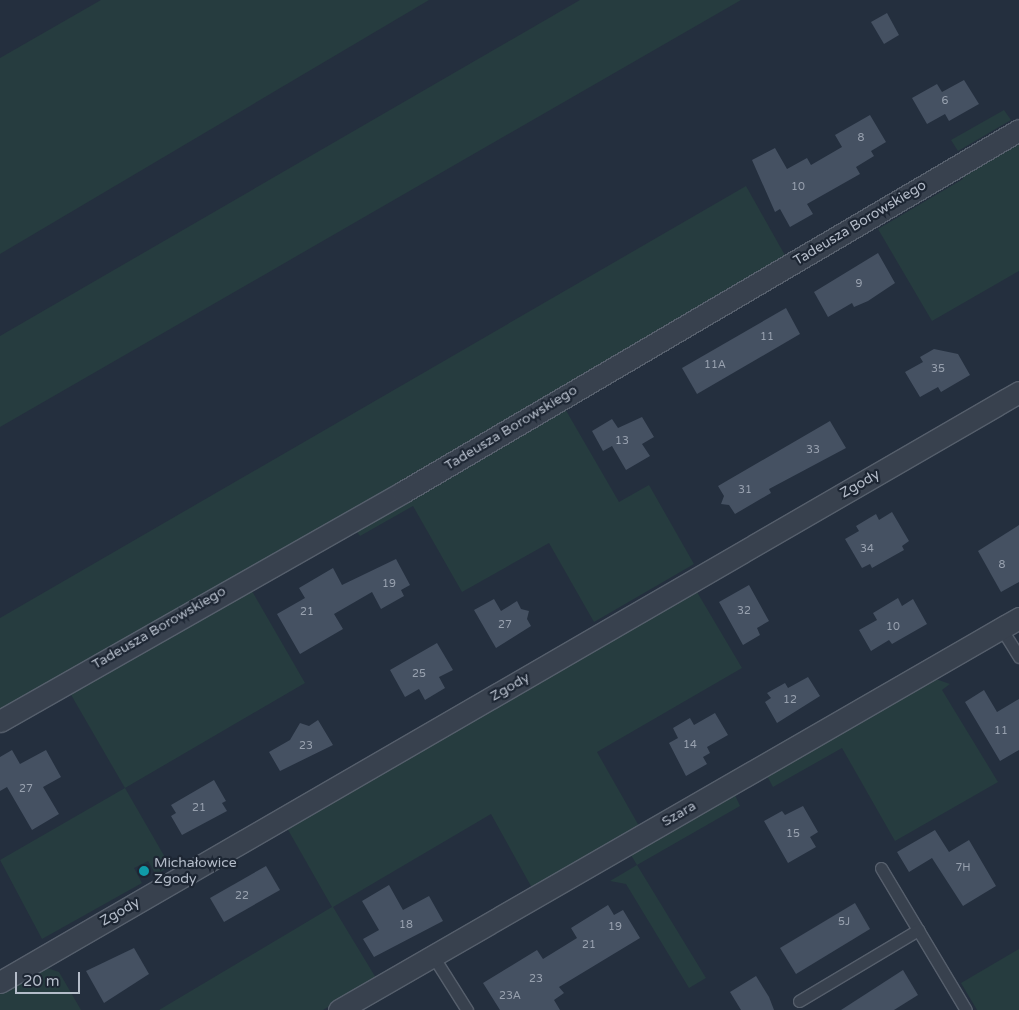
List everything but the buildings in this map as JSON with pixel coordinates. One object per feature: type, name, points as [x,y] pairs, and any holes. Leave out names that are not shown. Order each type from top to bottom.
[{"type":"street","name":"Tadeusza Borowskiego","points":[[0,720],[402,492],[1019,130]]},
{"type":"street","name":"Zgody","points":[[0,982],[1019,392]]},
{"type":"street","name":"Szara","points":[[339,1010],[1010,623]]},
{"type":"lane","points":[[1010,623],[1019,657]]},
{"type":"lane","points":[[881,868],[966,1010]]},
{"type":"lane","points":[[799,1001],[918,930]]},
{"type":"lane","points":[[433,956],[466,1010]]},
{"type":"green space","points":[[101,0],[429,0],[0,254],[0,58]]},
{"type":"green space","points":[[580,0],[741,0],[0,427],[0,336]]},
{"type":"green space","points":[[1004,110],[1011,120],[958,151],[951,140]]},
{"type":"green space","points":[[1019,140],[1019,271],[932,321],[878,229],[963,179],[961,174]]},
{"type":"green space","points":[[746,186],[786,257],[397,485],[0,711],[0,618]]},
{"type":"green space","points":[[564,407],[619,502],[649,485],[694,564],[594,622],[549,543],[462,592],[413,506],[360,536],[357,532],[358,527]]},
{"type":"green space","points":[[252,591],[305,683],[125,788],[70,693]]},
{"type":"green space","points":[[697,592],[742,668],[597,752],[639,826],[532,888],[491,814],[333,907],[376,978],[323,1010],[159,1010],[332,907],[287,828]]},
{"type":"green space","points":[[933,678],[950,684],[942,690],[998,782],[895,841],[842,748],[773,787],[767,776]]},
{"type":"green space","points":[[125,788],[170,866],[156,875],[148,861],[134,868],[142,883],[42,939],[0,860]]},
{"type":"green space","points":[[735,795],[740,806],[637,865],[628,850]]},
{"type":"green space","points":[[637,865],[706,978],[689,988],[626,884],[610,881]]},
{"type":"green space","points":[[1019,949],[1019,1010],[977,1010],[961,983]]},
{"type":"green space","points":[[44,967],[59,972],[81,1010],[0,1010],[0,993]]},
{"type":"place","name":"Michałowice Zgody","points":[[144,871]]}]
